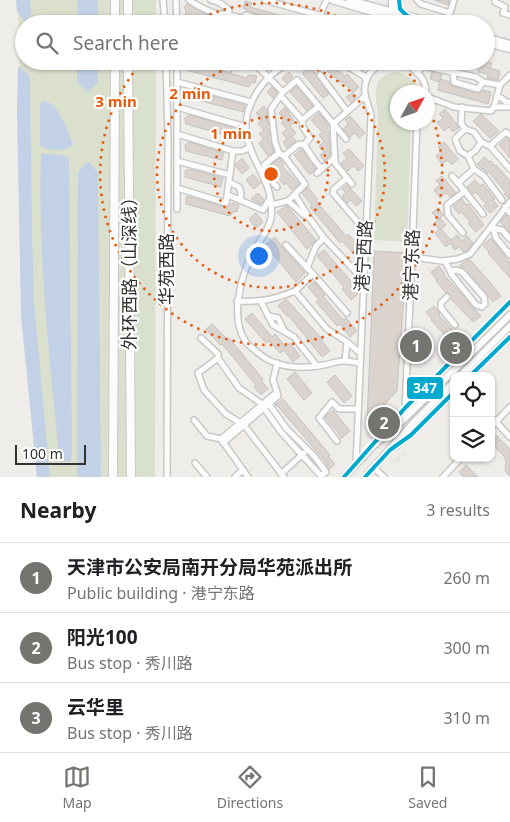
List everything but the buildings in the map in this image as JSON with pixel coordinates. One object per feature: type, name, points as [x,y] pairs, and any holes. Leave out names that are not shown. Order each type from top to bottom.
[{"type":"highway","points":[[115,0],[115,15]]},
{"type":"highway","points":[[128,0],[128,15]]},
{"type":"highway","name":"外环西路（山深线）","points":[[113,477],[115,70]]},
{"type":"highway","name":"外环西路（山深线）","points":[[128,70],[131,477]]},
{"type":"main road","points":[[332,0],[385,15]]},
{"type":"main road","points":[[352,0],[389,15]]},
{"type":"main road","points":[[397,1],[401,11],[398,15]]},
{"type":"main road","points":[[396,15],[397,1]]},
{"type":"main road","points":[[495,40],[510,44]]},
{"type":"main road","points":[[495,45],[510,49]]},
{"type":"main road","points":[[344,477],[374,445],[403,420],[510,315]]},
{"type":"main road","points":[[464,372],[510,326]]},
{"type":"main road","points":[[367,476],[414,422],[450,386]]},
{"type":"street","points":[[163,0],[164,15]]},
{"type":"street","points":[[176,0],[177,15]]},
{"type":"street","points":[[189,0],[215,13],[231,15]]},
{"type":"street","points":[[211,0],[226,7],[229,10],[228,14]]},
{"type":"street","points":[[265,0],[318,15]]},
{"type":"street","points":[[321,15],[327,0]]},
{"type":"street","points":[[417,0],[421,4],[450,13],[454,0]]},
{"type":"street","points":[[495,0],[495,2],[505,7],[504,13],[510,15]]},
{"type":"street","name":"华苑西路","points":[[166,70],[168,137],[167,477]]},
{"type":"street","points":[[177,70],[177,210]]},
{"type":"street","points":[[261,70],[302,120],[310,138],[304,145]]},
{"type":"street","points":[[276,70],[268,77],[250,102],[246,115],[249,148],[270,198],[271,219],[265,235],[250,257],[238,301],[238,322],[246,342],[263,357],[277,364],[286,367],[317,366],[345,361],[359,363]]},
{"type":"street","points":[[354,70],[364,76],[366,80],[373,70]]},
{"type":"street","points":[[413,70],[424,85]]},
{"type":"street","points":[[416,73],[419,70]]},
{"type":"street","points":[[443,70],[476,76],[483,82],[500,85]]},
{"type":"street","points":[[453,72],[454,82],[478,90],[483,82]]},
{"type":"street","points":[[435,100],[454,107],[491,111],[494,107],[500,85],[510,73]]},
{"type":"street","points":[[320,75],[348,112]]},
{"type":"street","points":[[271,205],[288,202],[305,184],[284,156],[278,153],[274,142],[272,109],[282,94],[297,80],[346,139]]},
{"type":"street","name":"港宁西路","points":[[356,464],[371,116],[365,96],[366,80]]},
{"type":"street","points":[[177,82],[250,102]]},
{"type":"street","points":[[333,124],[365,96]]},
{"type":"street","points":[[497,96],[503,98],[506,102],[510,102]]},
{"type":"street","points":[[302,120],[318,106]]},
{"type":"street","points":[[177,107],[246,127]]},
{"type":"street","points":[[494,107],[510,107]]},
{"type":"street","points":[[462,108],[464,129]]},
{"type":"street","points":[[333,124],[335,163],[352,184]]},
{"type":"street","points":[[464,129],[474,132],[481,142],[490,146],[510,169]]},
{"type":"street","points":[[464,129],[455,139],[460,151],[468,156],[474,170],[484,176],[502,200]]},
{"type":"street","name":"港宁东路","points":[[405,408],[416,130]]},
{"type":"street","points":[[490,146],[506,132],[510,135]]},
{"type":"street","points":[[177,134],[233,151],[249,148]]},
{"type":"street","points":[[468,156],[476,150],[481,142]]},
{"type":"street","points":[[284,156],[299,144],[304,145],[312,154],[313,160],[322,168]]},
{"type":"street","points":[[177,188],[226,203],[233,151]]},
{"type":"street","points":[[277,187],[263,167],[264,164],[278,153]]},
{"type":"street","points":[[316,173],[334,158]]},
{"type":"street","points":[[177,161],[230,175]]},
{"type":"street","points":[[458,182],[474,170]]},
{"type":"street","points":[[452,176],[483,214]]},
{"type":"street","points":[[347,178],[334,189],[333,193],[361,226]]},
{"type":"street","points":[[230,182],[239,187],[241,193],[240,200]]},
{"type":"street","points":[[463,233],[448,215],[446,205],[465,192]]},
{"type":"street","points":[[228,195],[263,210],[270,198]]},
{"type":"street","points":[[295,195],[324,238],[355,271]]},
{"type":"street","points":[[288,202],[310,219]]},
{"type":"street","points":[[412,257],[445,261],[458,259],[470,254],[492,228],[510,202]]},
{"type":"street","points":[[505,207],[510,213]]},
{"type":"street","points":[[492,228],[502,230],[510,239]]},
{"type":"street","points":[[492,228],[496,238],[510,255]]},
{"type":"street","points":[[307,268],[316,246],[324,238]]},
{"type":"street","points":[[286,245],[347,313]]},
{"type":"street","points":[[445,261],[450,271],[476,305],[482,307],[486,304],[484,297],[462,272],[450,271]]},
{"type":"street","points":[[238,301],[261,302],[276,299],[295,291],[313,274]]},
{"type":"street","points":[[295,291],[327,329],[360,352]]},
{"type":"street","points":[[447,297],[442,302],[441,308],[455,325]]},
{"type":"street","points":[[261,302],[273,326],[294,337],[317,366]]},
{"type":"street","points":[[374,445],[405,408],[510,302]]},
{"type":"street","points":[[474,372],[510,337]]},
{"type":"street","points":[[201,338],[218,354],[218,358],[239,388],[263,406],[281,432],[321,476],[326,472],[308,449],[286,428],[269,404]]},
{"type":"street","points":[[345,361],[347,342]]},
{"type":"street","points":[[218,358],[198,373],[204,390],[226,414],[242,424],[283,475],[308,449]]},
{"type":"street","points":[[263,406],[269,404],[278,396],[273,380],[277,364]]},
{"type":"street","points":[[222,441],[277,392]]},
{"type":"street","points":[[390,450],[411,435],[450,396]]},
{"type":"street","points":[[337,441],[319,418],[332,402],[339,409],[357,409]]},
{"type":"street","points":[[510,407],[497,420],[498,424],[510,437]]},
{"type":"street","points":[[194,420],[208,436],[222,441],[248,477]]},
{"type":"street","points":[[443,477],[457,462]]},
{"type":"street","points":[[195,463],[207,477]]},
{"type":"street","points":[[374,468],[384,477]]},
{"type":"street","points":[[235,477],[243,470]]},
{"type":"path","points":[[371,435],[379,426],[377,425],[367,435],[396,463],[406,453],[404,451],[396,460]]},
{"type":"green space","points":[[18,0],[156,0],[156,15],[18,15]]},
{"type":"green space","points":[[20,70],[156,70],[155,477],[43,477],[26,340]]},
{"type":"green space","points":[[398,72],[406,75],[416,85],[390,85],[390,130],[411,130],[407,242],[374,240],[378,114],[376,92],[379,81],[389,74]]},
{"type":"water","points":[[16,0],[30,0],[30,15],[20,15],[17,12]]},
{"type":"water","points":[[78,0],[98,0],[98,15],[77,15]]},
{"type":"water","points":[[18,70],[23,70],[30,76],[34,301],[50,477],[37,477],[21,316]]},
{"type":"water","points":[[77,70],[98,70],[98,82],[88,93],[77,82]]},
{"type":"water","points":[[43,101],[54,106],[66,126],[73,145],[57,150],[40,146],[40,104]]},
{"type":"water","points":[[41,153],[65,156],[69,159],[72,448],[71,461],[60,462],[48,346],[43,269]]},
{"type":"water","points":[[88,161],[98,173],[101,477],[77,477],[78,172]]},
{"type":"transit line","name":"347","points":[[399,0],[400,9],[406,15]]},
{"type":"transit line","name":"347","points":[[344,477],[405,408],[510,302]]},
{"type":"transit line","name":"347","points":[[474,372],[510,337]]},
{"type":"transit line","name":"347","points":[[365,477],[390,450],[411,435],[450,396]]},
{"type":"place","name":"天津市公安局南开分局华苑派出所","points":[[416,346]]},
{"type":"place","name":"云华里","points":[[456,348]]},
{"type":"place","name":"阳光100","points":[[384,423]]}]
